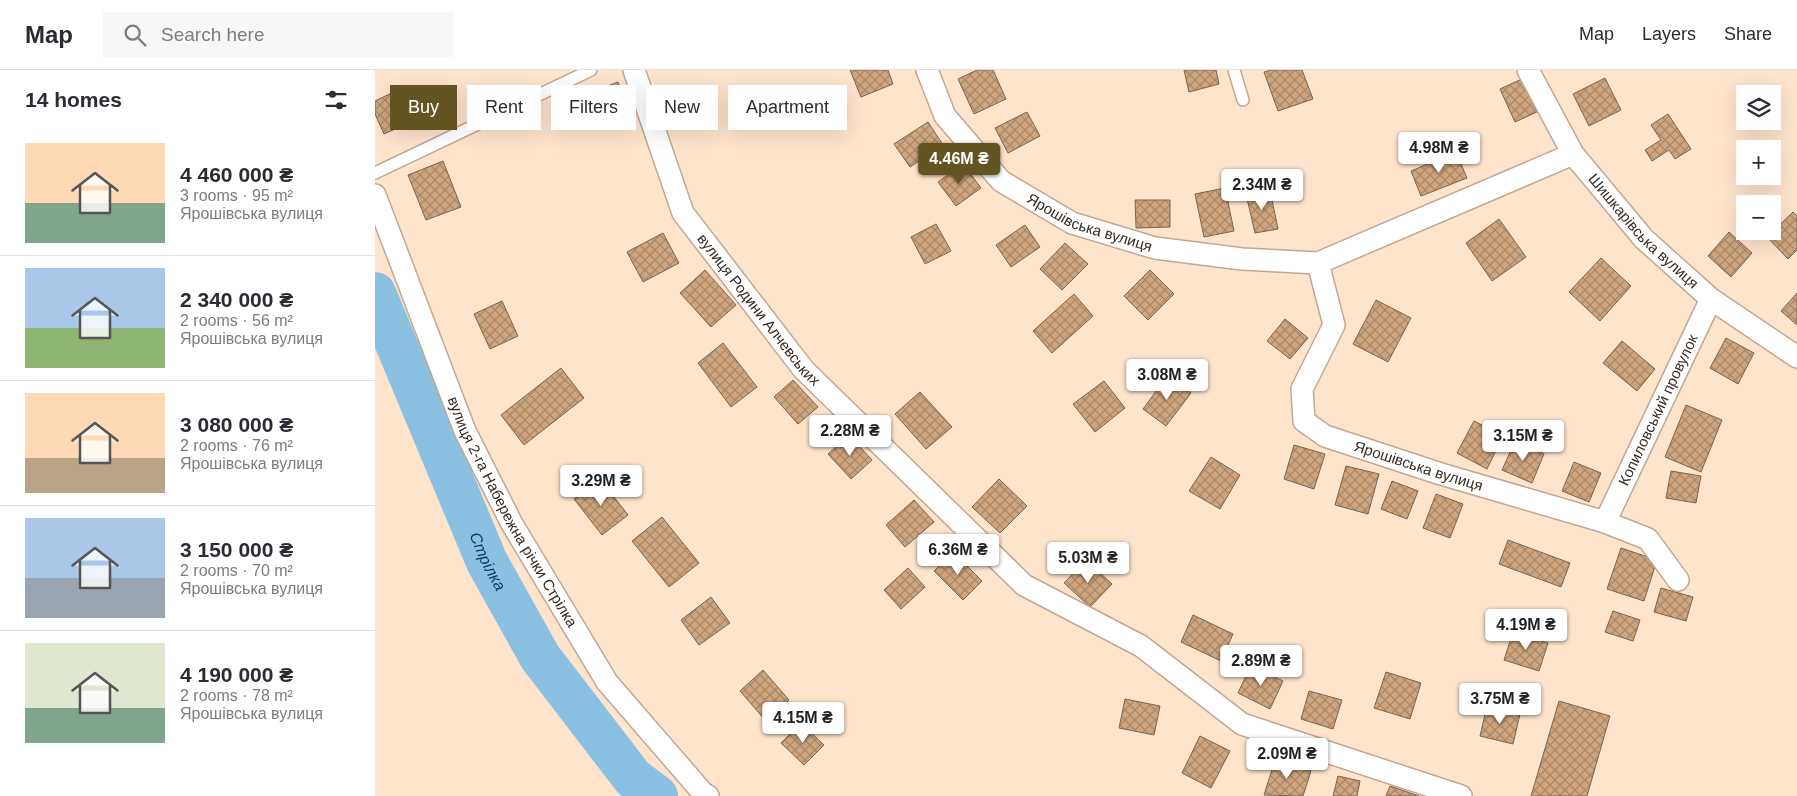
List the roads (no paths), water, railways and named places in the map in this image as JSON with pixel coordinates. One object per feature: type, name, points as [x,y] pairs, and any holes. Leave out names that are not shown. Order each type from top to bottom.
[{"type":"street","name":"вулиця Родини Алчевських","points":[[634,70],[683,213],[804,370],[1024,585],[1141,646],[1242,724],[1461,796]]},
{"type":"street","name":"Ярошівська вулиця","points":[[927,70],[945,116],[1001,181],[1072,224],[1155,248],[1242,259],[1318,263],[1573,154]]},
{"type":"street","name":"Шишкарівська вулиця","points":[[1528,70],[1573,154],[1644,239],[1711,299],[1797,357]]},
{"type":"street","name":"вулиця 2-га Набережна річки Стрілка","points":[[375,195],[465,431],[512,524],[607,682],[703,793],[708,796]]},
{"type":"street","name":"Ярошівська вулиця","points":[[1318,263],[1334,325],[1302,389],[1303,421],[1325,436],[1441,474],[1605,522],[1648,539],[1678,580]]},
{"type":"street","name":"Копиловський провулок","points":[[1605,522],[1711,299]]},
{"type":"lane","points":[[375,173],[591,70]]},
{"type":"lane","points":[[1234,70],[1243,100]]},
{"type":"waterway","name":"Стрілка","points":[[375,293],[487,562],[540,657],[633,778],[657,796]]}]
